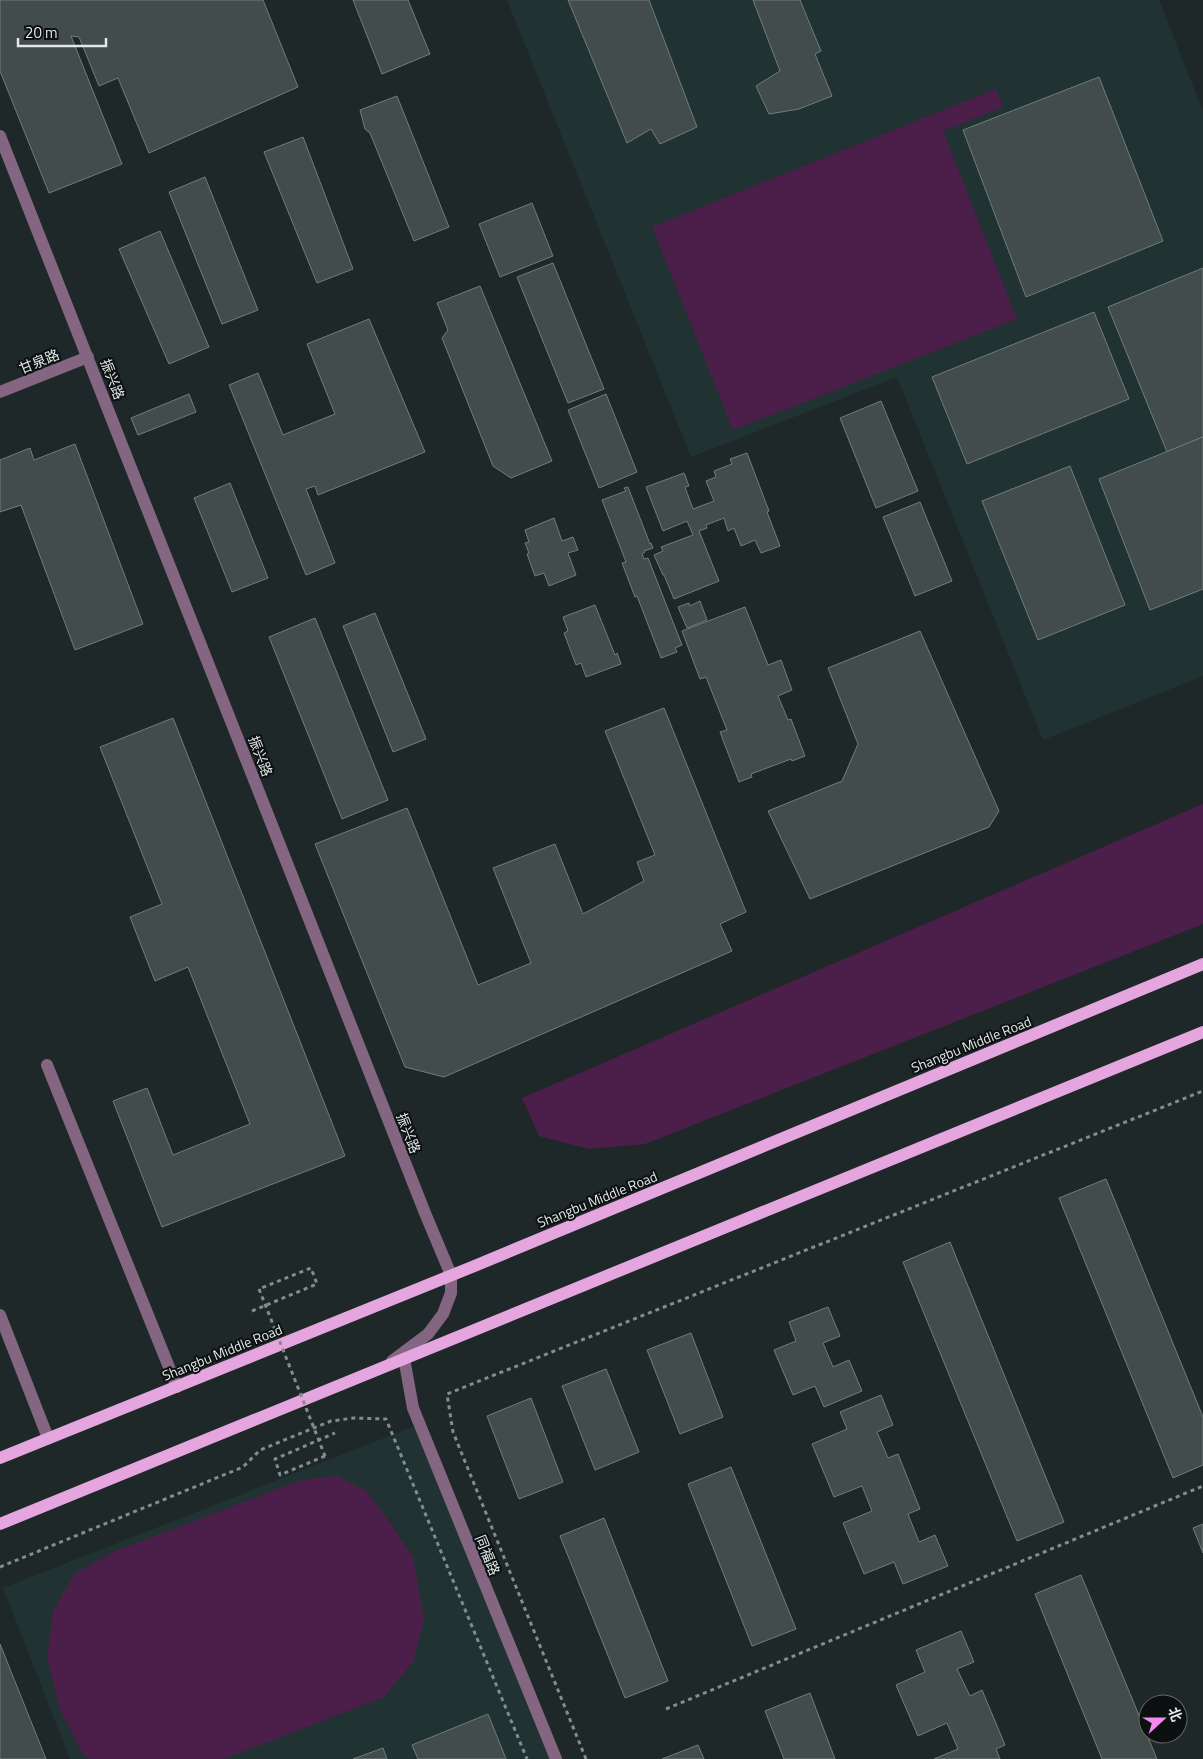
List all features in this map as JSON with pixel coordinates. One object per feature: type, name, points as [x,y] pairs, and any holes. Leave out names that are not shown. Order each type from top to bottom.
[{"type":"main road","name":"Shangbu Middle Road","points":[[0,1458],[450,1276],[1203,964]]},
{"type":"main road","points":[[0,1524],[1203,1032]]},
{"type":"street","name":"振兴路","points":[[0,136],[450,1276],[451,1293],[443,1314],[428,1334],[384,1367]]},
{"type":"street","name":"甘泉路","points":[[0,392],[88,357]]},
{"type":"street","points":[[47,1065],[177,1387]]},
{"type":"street","points":[[0,1315],[48,1438]]},
{"type":"street","name":"同福路","points":[[404,1358],[413,1408],[556,1759]]},
{"type":"path","points":[[586,1759],[453,1432],[447,1394],[1203,1091]]},
{"type":"path","points":[[252,1311],[317,1284],[311,1268],[259,1289],[325,1456],[280,1475],[275,1459],[335,1433]]},
{"type":"path","points":[[0,1567],[243,1467],[260,1450],[331,1421],[354,1418],[386,1419],[527,1759]]},
{"type":"path","points":[[666,1709],[1203,1486]]},
{"type":"shaded area","points":[[507,0],[1159,0],[1203,111],[1203,676],[1043,740],[897,377],[691,457]]},
{"type":"shaded area","points":[[996,89],[1003,107],[943,131],[1017,319],[733,430],[652,227]]},
{"type":"shaded area","points":[[1203,804],[1203,924],[645,1144],[589,1149],[539,1136],[522,1098]]},
{"type":"shaded area","points":[[425,1422],[558,1759],[70,1759],[3,1588]]},
{"type":"shaded area","points":[[336,1476],[366,1491],[413,1557],[424,1619],[413,1662],[384,1697],[224,1759],[90,1759],[82,1753],[59,1708],[47,1656],[53,1612],[74,1574],[113,1552],[301,1480]]},
{"type":"building","points":[[0,0],[263,0],[298,87],[149,153],[118,78],[99,86],[79,37],[71,36],[122,164],[49,193],[0,71]]},
{"type":"building","points":[[353,0],[408,0],[430,54],[382,74]]},
{"type":"building","points":[[568,0],[649,0],[697,127],[660,144],[651,129],[627,143]]},
{"type":"building","points":[[753,0],[800,0],[821,51],[815,54],[832,96],[799,109],[769,114],[756,86],[780,71]]},
{"type":"building","points":[[1099,77],[1163,241],[1026,297],[963,130]]},
{"type":"building","points":[[397,96],[449,227],[414,241],[370,133],[365,129],[360,110]]},
{"type":"building","points":[[303,137],[353,269],[317,283],[264,152]]},
{"type":"building","points":[[205,177],[258,310],[222,324],[169,192]]},
{"type":"building","points":[[532,203],[553,256],[500,277],[479,224]]},
{"type":"building","points":[[160,231],[209,347],[169,364],[119,249]]},
{"type":"building","points":[[553,263],[604,389],[568,403],[517,277]]},
{"type":"building","points":[[1203,268],[1203,437],[1167,452],[1108,307]]},
{"type":"building","points":[[480,286],[552,461],[511,478],[493,466],[442,338],[448,330],[437,303]]},
{"type":"building","points":[[1094,312],[1129,399],[967,464],[932,377]]},
{"type":"building","points":[[369,319],[425,452],[318,495],[315,486],[306,489],[335,563],[306,575],[229,385],[258,373],[283,435],[335,414],[307,344]]},
{"type":"building","points":[[189,394],[196,412],[138,435],[131,418]]},
{"type":"building","points":[[606,394],[637,472],[599,488],[568,410]]},
{"type":"building","points":[[881,401],[918,491],[876,508],[840,418]]},
{"type":"building","points":[[1203,437],[1203,589],[1150,610],[1099,479]]},
{"type":"building","points":[[75,444],[143,624],[75,650],[21,505],[0,512],[0,460],[30,448],[34,460]]},
{"type":"building","points":[[747,453],[780,546],[761,553],[755,540],[741,546],[734,528],[728,531],[724,518],[706,525],[707,528],[699,531],[719,581],[674,599],[654,555],[663,551],[661,547],[693,535],[687,521],[663,531],[646,487],[684,473],[689,486],[685,487],[693,509],[714,501],[706,481],[716,477],[714,471],[732,464],[730,459]]},
{"type":"building","points":[[1070,466],[1125,605],[1038,640],[982,501]]},
{"type":"building","points":[[230,483],[268,578],[232,592],[194,498]]},
{"type":"building","points":[[628,487],[653,548],[644,551],[642,554],[644,559],[648,558],[682,645],[675,648],[677,652],[661,658],[622,563],[626,562],[602,500],[626,491],[624,488]]},
{"type":"building","points":[[920,502],[952,581],[915,596],[883,517]]},
{"type":"building","points":[[554,518],[562,541],[573,537],[578,550],[568,553],[576,575],[549,586],[544,573],[535,576],[527,554],[529,553],[525,543],[529,542],[525,530]]},
{"type":"building","points":[[700,601],[707,620],[687,628],[678,607],[689,603],[690,606]]},
{"type":"building","points":[[595,605],[615,655],[617,653],[621,664],[586,677],[581,663],[576,665],[564,633],[568,631],[563,617]]},
{"type":"building","points":[[745,607],[768,665],[781,660],[792,690],[778,696],[788,720],[791,719],[805,756],[792,761],[791,759],[751,774],[752,777],[739,782],[720,732],[727,730],[706,677],[700,679],[682,631]]},
{"type":"building","points":[[375,613],[426,739],[393,752],[343,626]]},
{"type":"building","points":[[315,618],[388,800],[342,819],[269,637]]},
{"type":"building","points":[[920,631],[999,811],[989,827],[810,899],[768,811],[842,781],[858,744],[828,668]]},
{"type":"building","points":[[664,708],[746,912],[720,924],[732,951],[444,1077],[405,1067],[315,844],[407,808],[478,985],[531,963],[493,868],[555,844],[583,914],[644,881],[637,862],[655,855],[605,731]]},
{"type":"building","points":[[173,718],[345,1156],[162,1227],[113,1101],[147,1088],[173,1155],[250,1124],[188,967],[155,981],[130,917],[162,904],[100,747]]},
{"type":"building","points":[[1106,1179],[1203,1417],[1203,1465],[1173,1478],[1059,1198]]},
{"type":"building","points":[[950,1242],[1064,1522],[1017,1541],[903,1262]]},
{"type":"building","points":[[828,1307],[840,1336],[823,1343],[833,1367],[849,1360],[862,1391],[824,1407],[815,1386],[793,1395],[774,1350],[796,1341],[789,1322]]},
{"type":"building","points":[[691,1333],[723,1417],[680,1434],[647,1350]]},
{"type":"building","points":[[606,1369],[639,1452],[595,1470],[562,1386]]},
{"type":"building","points":[[881,1395],[893,1425],[877,1432],[888,1458],[898,1454],[920,1509],[908,1514],[919,1542],[935,1535],[948,1566],[903,1584],[894,1562],[864,1574],[843,1523],[872,1511],[862,1486],[834,1497],[812,1444],[847,1429],[840,1412]]},
{"type":"building","points":[[531,1398],[563,1482],[519,1499],[487,1416]]},
{"type":"building","points":[[731,1467],[796,1629],[752,1646],[688,1484]]},
{"type":"building","points":[[604,1518],[668,1681],[625,1698],[560,1536]]},
{"type":"building","points":[[1203,1524],[1203,1553],[1193,1528]]},
{"type":"building","points":[[1081,1575],[1138,1713],[1138,1744],[1151,1744],[1157,1759],[1102,1759],[1035,1594]]},
{"type":"building","points":[[961,1631],[974,1662],[957,1669],[970,1696],[982,1690],[1005,1745],[996,1749],[1000,1759],[934,1759],[958,1749],[947,1723],[918,1736],[896,1685],[925,1672],[916,1650]]},
{"type":"building","points":[[0,1644],[46,1759],[0,1759]]},
{"type":"building","points":[[810,1693],[835,1759],[784,1759],[765,1711]]},
{"type":"building","points":[[488,1714],[506,1759],[418,1759],[412,1745]]},
{"type":"building","points":[[698,1745],[704,1759],[662,1759]]},
{"type":"building","points":[[383,1748],[387,1759],[353,1759]]}]
